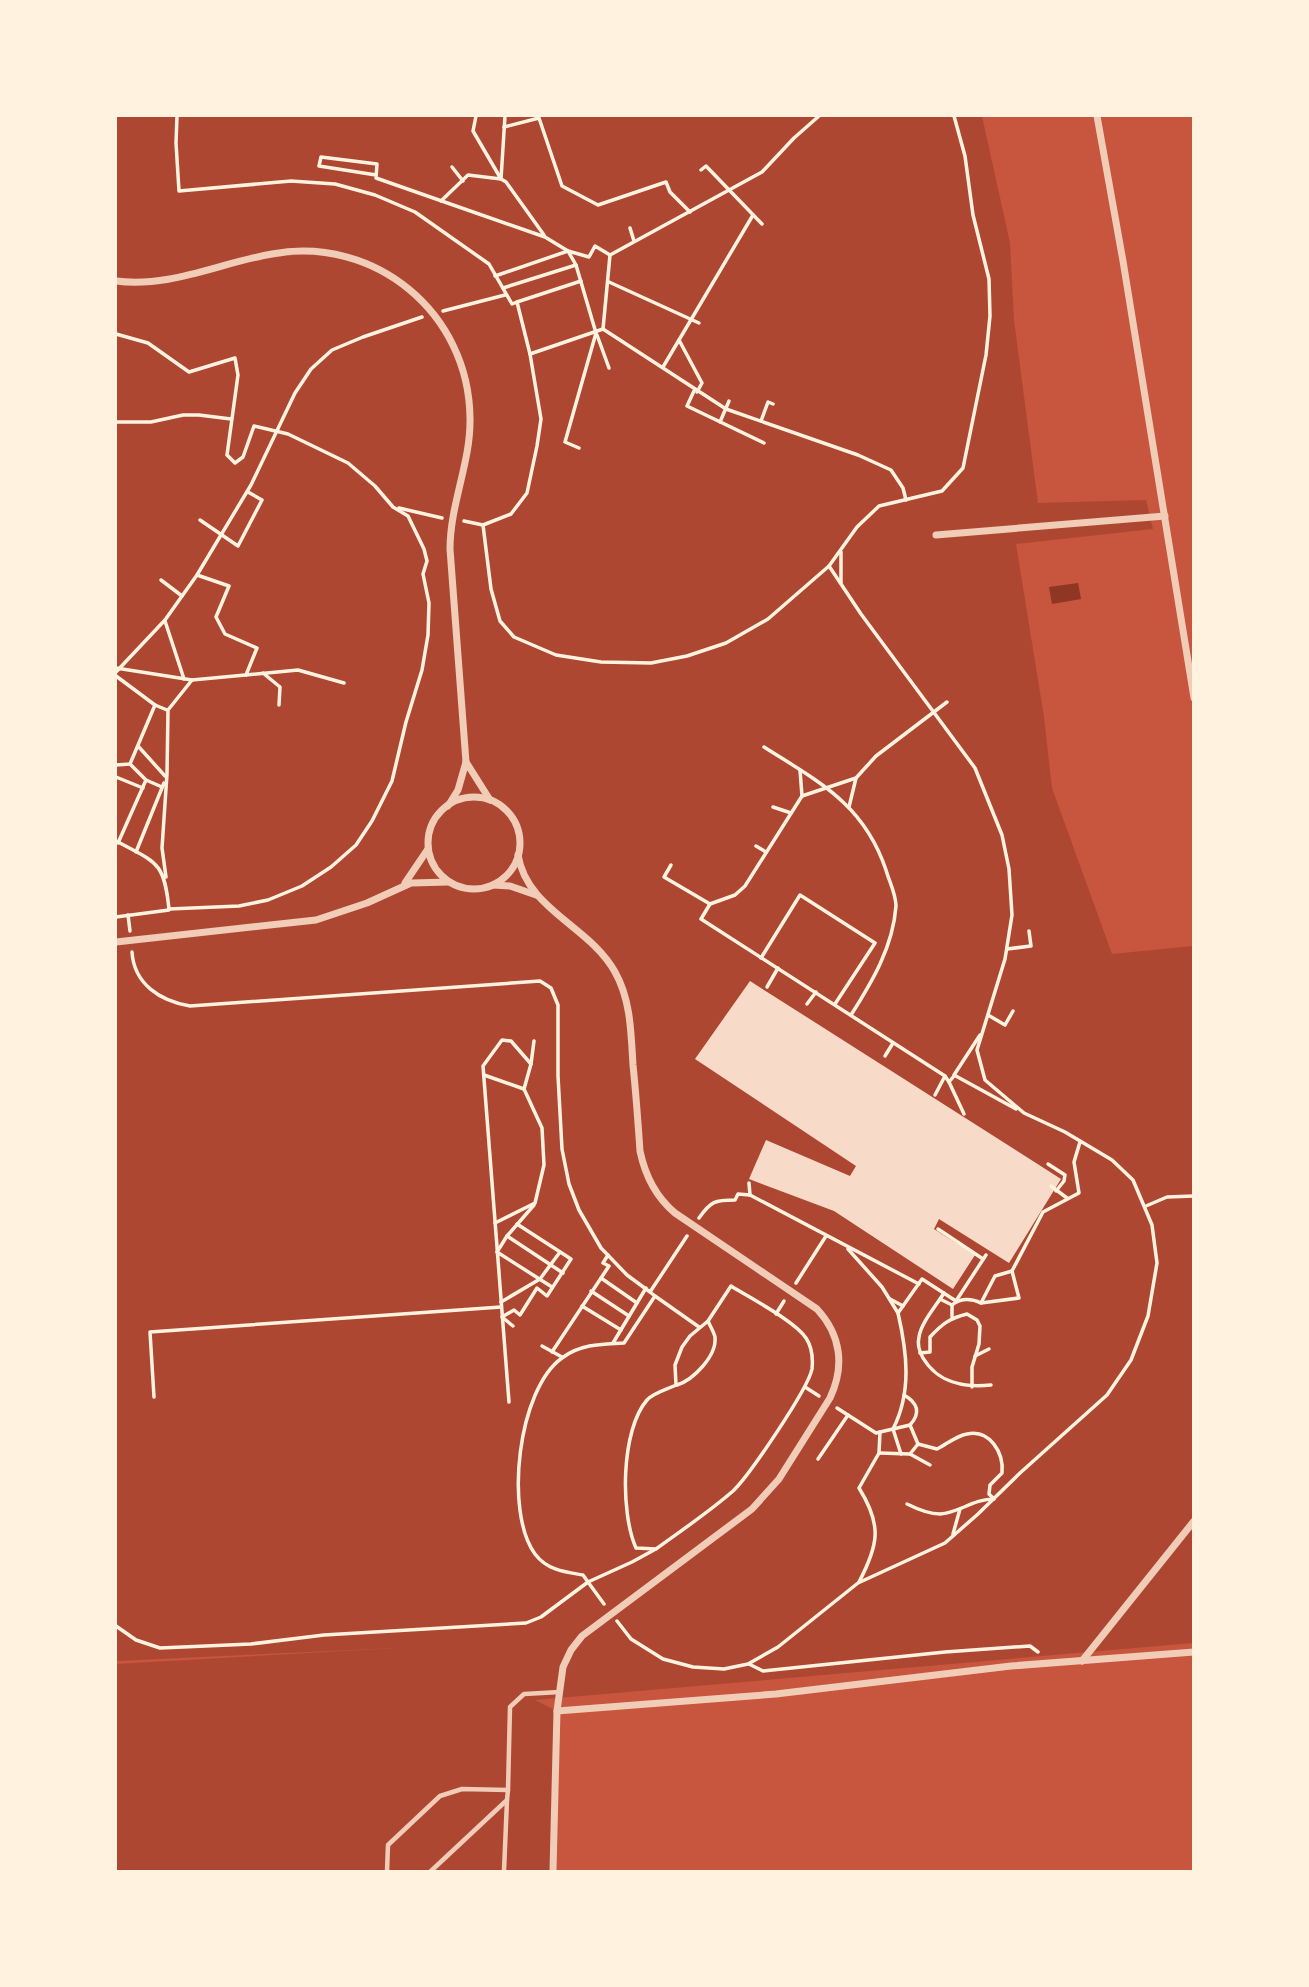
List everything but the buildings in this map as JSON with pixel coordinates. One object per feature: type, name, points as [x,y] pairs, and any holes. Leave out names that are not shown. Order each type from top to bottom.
[{"type":"street","points":[[1097,116],[1194,698]]},
{"type":"street","points":[[116,281],[150,283],[275,253],[323,252],[349,257],[395,278],[424,301],[434,314],[458,357],[469,399],[470,437],[451,519],[450,549],[466,762],[458,790],[448,806],[434,820],[428,834],[428,849],[432,863],[449,881],[466,889],[482,888],[492,885],[509,873],[518,855],[518,829],[511,815],[491,802],[466,762]]},
{"type":"street","points":[[936,536],[1165,516]]},
{"type":"street","points":[[448,806],[470,797],[491,802]]},
{"type":"street","points":[[402,886],[428,849]]},
{"type":"street","points":[[518,855],[523,876],[537,895],[606,958],[622,985],[629,1015],[642,1163],[655,1191],[665,1204],[694,1227],[817,1309],[834,1333],[840,1360],[835,1387],[827,1401],[779,1479],[752,1509],[582,1636],[571,1650],[563,1667],[557,1711],[552,1871]]},
{"type":"street","points":[[116,942],[316,920],[367,903],[411,883],[449,881]]},
{"type":"street","points":[[492,885],[537,895]]},
{"type":"street","points":[[1082,1661],[1194,1521]]},
{"type":"street","points":[[557,1711],[776,1694],[1054,1663],[1194,1652]]},
{"type":"lane","points":[[504,1871],[510,1707],[524,1694],[560,1692]]},
{"type":"lane","points":[[387,1871],[388,1845],[440,1796],[462,1790],[508,1790]]},
{"type":"lane","points":[[431,1871],[507,1800]]},
{"type":"path","points":[[177,116],[179,191],[291,181],[335,184],[362,191],[415,212],[489,264],[512,304],[581,281]]},
{"type":"path","points":[[476,116],[473,131],[501,179]]},
{"type":"path","points":[[501,179],[505,116]]},
{"type":"path","points":[[610,255],[762,172],[819,116]]},
{"type":"path","points":[[483,525],[491,589],[499,621],[514,637],[556,655],[601,662],[651,663],[687,656],[726,643],[768,619],[829,566],[857,527],[878,506],[942,491],[963,468],[986,355],[990,316],[989,279],[973,215],[965,156],[954,116]]},
{"type":"path","points":[[504,127],[539,118],[562,186],[598,205],[666,182],[670,192],[690,212]]},
{"type":"path","points":[[794,138],[800,141]]},
{"type":"path","points":[[376,175],[320,166],[321,157],[377,164],[376,178],[545,237],[568,251],[589,257],[595,246],[610,255]]},
{"type":"path","points":[[701,170],[706,166],[762,224]]},
{"type":"path","points":[[452,167],[463,181]]},
{"type":"path","points":[[440,201],[468,175],[501,179],[506,181],[545,237]]},
{"type":"path","points":[[663,367],[753,215]]},
{"type":"path","points":[[630,228],[634,241]]},
{"type":"path","points":[[495,276],[568,251]]},
{"type":"path","points":[[568,251],[576,265],[609,368]]},
{"type":"path","points":[[603,329],[610,255]]},
{"type":"path","points":[[503,288],[576,265]]},
{"type":"path","points":[[608,282],[699,323]]},
{"type":"path","points":[[116,671],[165,620],[197,575],[247,491],[295,393],[332,350],[434,314],[505,296]]},
{"type":"path","points":[[393,507],[483,525],[511,514],[527,493],[541,419],[530,354],[517,302]]},
{"type":"path","points":[[603,329],[726,410],[858,455],[891,470],[903,488],[906,500]]},
{"type":"path","points":[[530,354],[603,329]]},
{"type":"path","points":[[579,449],[565,442],[596,333]]},
{"type":"path","points":[[116,334],[148,343],[189,372],[234,358],[238,375],[227,455],[235,463],[243,457],[254,426],[288,434],[348,463],[375,486],[393,507],[408,516],[427,561],[423,575],[429,603],[428,635],[422,670],[392,780],[372,821],[356,845],[331,867],[302,886],[268,900],[239,906],[169,909],[116,917]]},
{"type":"path","points":[[680,340],[702,383],[687,406],[764,443]]},
{"type":"path","points":[[720,422],[729,401]]},
{"type":"path","points":[[761,421],[768,402],[772,404]]},
{"type":"path","points":[[116,422],[151,422],[199,415],[231,419]]},
{"type":"path","points":[[201,520],[238,546],[262,500],[247,491]]},
{"type":"path","points":[[841,552],[841,585]]},
{"type":"path","points":[[829,566],[975,768],[1002,835],[1009,869],[1012,915],[1007,949],[977,1050],[985,1080],[1024,1113]]},
{"type":"path","points":[[197,575],[229,586],[216,617],[225,634],[257,648],[246,675]]},
{"type":"path","points":[[160,580],[182,596]]},
{"type":"path","points":[[165,620],[184,679]]},
{"type":"path","points":[[116,671],[192,680],[298,670],[344,683]]},
{"type":"path","points":[[116,671],[155,705],[168,710]]},
{"type":"path","points":[[263,673],[281,687],[279,705]]},
{"type":"path","points":[[169,909],[162,848],[168,710],[192,680]]},
{"type":"path","points":[[802,796],[856,778],[876,756],[947,702]]},
{"type":"path","points":[[130,764],[155,705]]},
{"type":"path","points":[[138,746],[166,777]]},
{"type":"path","points":[[764,747],[827,788],[849,807],[858,816],[881,855],[895,899],[895,909],[886,949],[875,977],[851,1015]]},
{"type":"path","points":[[116,765],[130,764],[146,780],[162,787]]},
{"type":"path","points":[[800,770],[802,796],[745,887],[735,895],[710,904],[701,919],[945,1076],[964,1114]]},
{"type":"path","points":[[116,776],[143,788]]},
{"type":"path","points":[[136,852],[166,777]]},
{"type":"path","points":[[849,807],[856,778]]},
{"type":"path","points":[[146,780],[117,842],[156,863],[166,879]]},
{"type":"path","points":[[773,807],[791,813]]},
{"type":"path","points":[[756,846],[766,852]]},
{"type":"path","points":[[671,865],[664,877],[710,904]]},
{"type":"path","points":[[761,958],[800,895],[886,949]]},
{"type":"path","points":[[128,915],[136,969],[155,994],[174,1003],[190,1006],[497,983],[540,981],[551,988],[558,1005],[562,1149],[569,1184],[592,1234],[608,1255],[627,1275],[699,1327]]},
{"type":"path","points":[[1007,949],[1031,946],[1030,931]]},
{"type":"path","points":[[835,1004],[875,943]]},
{"type":"path","points":[[767,987],[778,968]]},
{"type":"path","points":[[807,1004],[816,992]]},
{"type":"path","points":[[988,1015],[1005,1025],[1013,1012]]},
{"type":"path","points":[[949,1082],[983,1032]]},
{"type":"path","points":[[509,1402],[483,1066],[502,1040],[512,1041],[531,1064]]},
{"type":"path","points":[[497,1252],[535,1203],[544,1165],[542,1128],[524,1088],[534,1041]]},
{"type":"path","points":[[884,1056],[893,1043]]},
{"type":"path","points":[[484,1075],[524,1088]]},
{"type":"path","points":[[934,1095],[945,1076]]},
{"type":"path","points":[[655,1296],[624,1343],[584,1347],[562,1357],[540,1383],[525,1423],[519,1485],[525,1533],[534,1553],[544,1563],[557,1571],[583,1575],[631,1639],[663,1659],[693,1667],[724,1669],[748,1664],[778,1647],[858,1583],[945,1543],[1107,1395],[1131,1360],[1148,1316],[1157,1263],[1152,1225],[1133,1180],[1112,1160],[1080,1141],[954,1076]]},
{"type":"path","points":[[898,1313],[922,1279],[956,1301],[975,1300],[981,1303],[1019,1298],[1012,1271],[1043,1212],[1079,1193],[1074,1162],[1080,1141]]},
{"type":"path","points":[[1048,1164],[1065,1175],[1056,1191]]},
{"type":"path","points":[[749,1183],[750,1195]]},
{"type":"path","points":[[1051,1186],[1067,1198]]},
{"type":"path","points":[[650,1292],[709,1204],[720,1200],[735,1200],[738,1194],[750,1195],[826,1236],[915,1278],[919,1284]]},
{"type":"path","points":[[1146,1206],[1167,1198],[1194,1196]]},
{"type":"path","points":[[495,1223],[535,1203]]},
{"type":"path","points":[[502,1317],[514,1310],[520,1315],[537,1288],[547,1296],[571,1259],[517,1224]]},
{"type":"path","points":[[938,1229],[985,1257],[952,1305],[952,1317]]},
{"type":"path","points":[[507,1236],[563,1273]]},
{"type":"path","points":[[776,1314],[826,1236]]},
{"type":"path","points":[[842,1244],[865,1266],[898,1313],[907,1352],[901,1414],[893,1429],[901,1454]]},
{"type":"path","points":[[497,1252],[553,1288]]},
{"type":"path","points":[[154,1397],[150,1332],[501,1304],[540,1279],[560,1252]]},
{"type":"path","points":[[552,1352],[609,1266],[603,1263],[608,1255]]},
{"type":"path","points":[[981,1303],[995,1276],[1012,1271]]},
{"type":"path","points":[[601,1278],[637,1303]]},
{"type":"path","points":[[116,1626],[135,1640],[160,1648],[251,1644],[324,1636],[526,1623],[541,1617],[588,1582],[656,1549],[734,1489],[752,1469],[804,1387],[811,1371],[810,1348],[800,1331],[731,1286],[708,1321],[690,1336],[677,1356],[674,1377],[676,1385]]},
{"type":"path","points":[[613,1343],[646,1288]]},
{"type":"path","points":[[592,1291],[629,1316]]},
{"type":"path","points":[[944,1293],[919,1335],[920,1353],[930,1370],[947,1381],[972,1387],[991,1385]]},
{"type":"path","points":[[888,1297],[903,1307]]},
{"type":"path","points":[[940,1299],[952,1305]]},
{"type":"path","points":[[582,1306],[621,1330]]},
{"type":"path","points":[[920,1353],[930,1352],[930,1337],[952,1317],[967,1314],[977,1320],[980,1326],[979,1344],[972,1367],[972,1387]]},
{"type":"path","points":[[502,1317],[513,1326]]},
{"type":"path","points":[[632,1562],[636,1548],[625,1497],[625,1473],[637,1420],[648,1398],[691,1379],[710,1355],[715,1337],[708,1321]]},
{"type":"path","points":[[542,1346],[562,1357]]},
{"type":"path","points":[[975,1356],[989,1349]]},
{"type":"path","points":[[804,1387],[876,1433],[910,1425],[915,1419],[918,1411],[915,1404],[904,1395]]},
{"type":"path","points":[[818,1458],[848,1415]]},
{"type":"path","points":[[910,1425],[918,1444]]},
{"type":"path","points":[[858,1583],[871,1558],[877,1532],[870,1506],[859,1488],[879,1453],[880,1432]]},
{"type":"path","points":[[918,1444],[937,1449],[957,1437],[971,1433],[987,1438],[998,1448],[1003,1460],[1002,1473],[990,1485],[989,1494],[994,1499]]},
{"type":"path","points":[[910,1454],[918,1444]]},
{"type":"path","points":[[879,1453],[910,1454],[930,1465]]},
{"type":"path","points":[[907,1504],[925,1512],[941,1514],[960,1509],[974,1501],[994,1499]]},
{"type":"path","points":[[953,1536],[960,1509]]},
{"type":"path","points":[[636,1548],[656,1549]]},
{"type":"path","points":[[748,1664],[763,1671],[1030,1646],[1054,1663]]},
{"type":"shaded area","points":[[116,116],[982,116],[1010,243],[1014,320],[1038,503],[1146,500],[1153,529],[1016,544],[1044,717],[1052,788],[1112,954],[1193,946],[1193,1643],[535,1700],[557,1711],[553,1871],[116,1871],[116,1664],[396,1648],[116,1661]]},
{"type":"shaded area","points":[[1078,583],[1081,599],[1052,604],[1049,587]]}]
